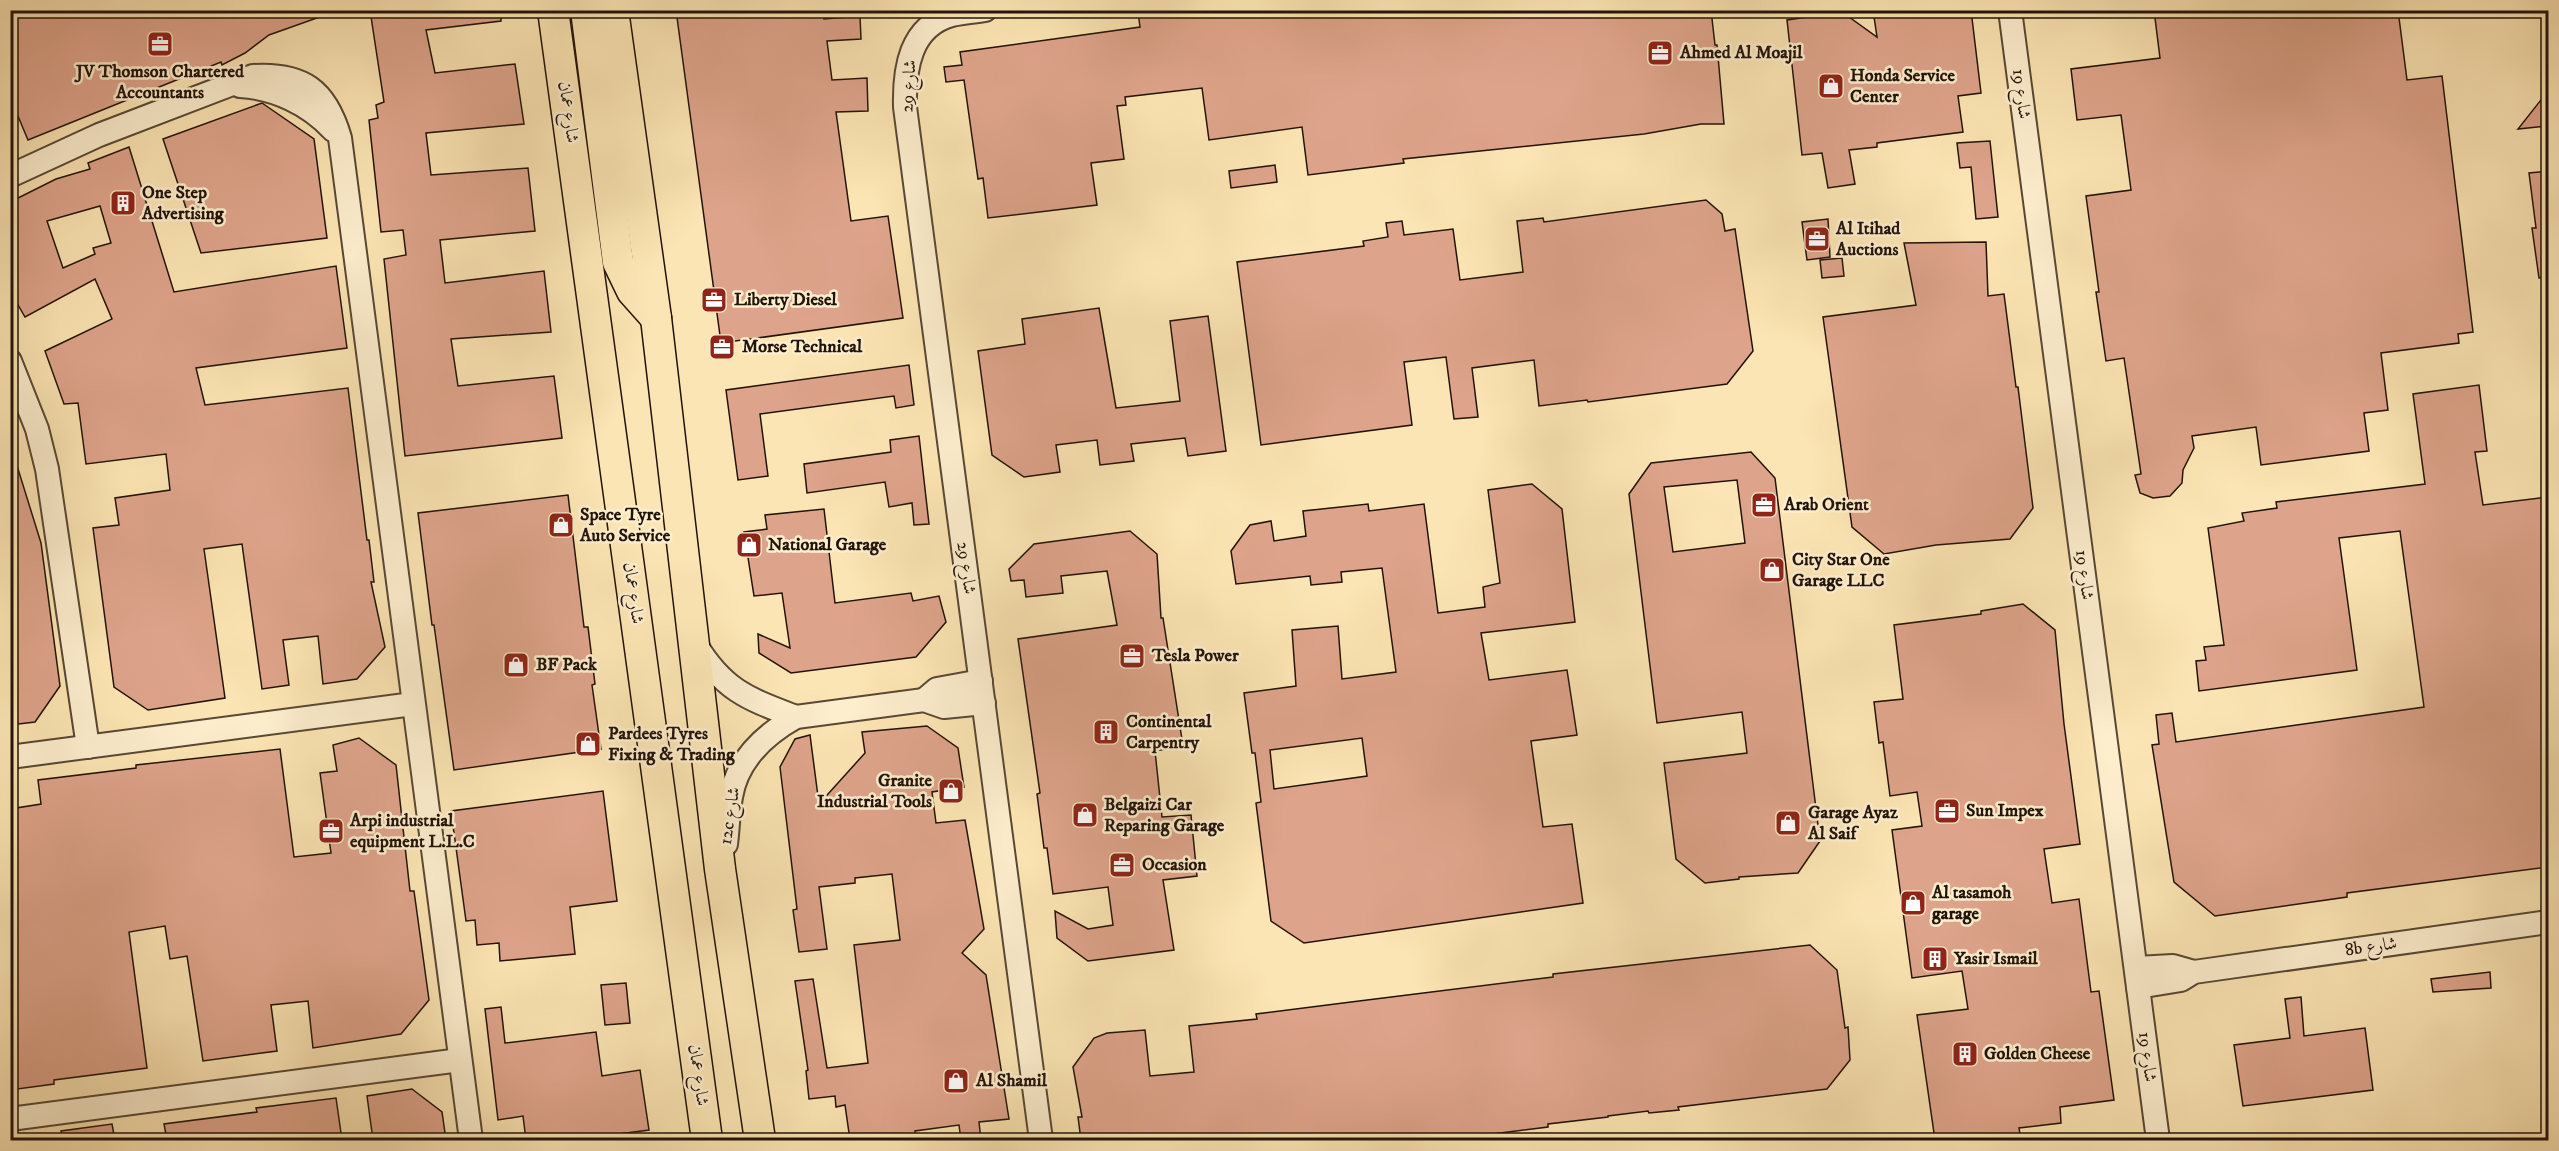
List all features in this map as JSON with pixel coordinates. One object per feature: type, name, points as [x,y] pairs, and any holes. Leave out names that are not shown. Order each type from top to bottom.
[{"type":"main road","points":[[586,10],[618,262],[632,291],[656,318]]},
{"type":"main road","points":[[613,10],[656,318],[720,869],[760,1140]]},
{"type":"main road","name":"شارع عمان","points":[[555,25],[707,1140]]},
{"type":"street","points":[[535,10],[555,25]]},
{"type":"street","name":"شارع 29","points":[[985,10],[952,15],[927,28],[912,50],[906,78],[905,107],[1041,1140]]},
{"type":"street","name":"شارع 19","points":[[2010,10],[2158,1140]]},
{"type":"street","points":[[10,176],[110,130],[231,86],[262,89],[291,99],[326,122],[339,138],[471,1140]]},
{"type":"street","points":[[10,361],[37,429],[47,469],[88,747]]},
{"type":"street","name":"12c شارع","points":[[694,641],[708,665],[728,685],[751,700],[796,717]]},
{"type":"street","name":"12c شارع","points":[[720,869],[727,838],[730,798],[740,770],[756,747],[768,735],[796,717],[924,700],[937,689],[983,692]]},
{"type":"street","points":[[10,757],[413,704]]},
{"type":"street","name":"8b شارع","points":[[2137,977],[2181,980],[2194,972],[2548,922]]},
{"type":"street","points":[[10,1119],[460,1060]]},
{"type":"building","points":[[10,10],[331,10],[331,13],[269,35],[245,53],[222,65],[221,62],[28,140],[10,97]]},
{"type":"building","points":[[370,10],[501,10],[501,21],[426,30],[435,73],[515,64],[524,124],[426,133],[431,175],[528,168],[535,231],[440,240],[445,283],[544,271],[551,332],[451,339],[458,386],[554,376],[562,438],[405,456],[384,259],[406,255],[403,230],[381,232],[369,120],[378,118],[376,105],[384,102]]},
{"type":"building","points":[[676,10],[823,10],[824,19],[860,16],[861,39],[827,41],[832,80],[867,78],[868,111],[836,112],[851,221],[888,216],[903,318],[721,343]]},
{"type":"building","points":[[1153,10],[1711,10],[1715,45],[1717,45],[1724,124],[1701,124],[1644,134],[1403,159],[1404,163],[1308,175],[1302,127],[1209,140],[1202,88],[1125,97],[1126,105],[1117,106],[1124,159],[1091,163],[1097,205],[988,218],[983,178],[978,179],[964,80],[946,82],[944,67],[962,65],[960,52],[1140,27],[1138,12]]},
{"type":"building","points":[[1873,10],[1971,10],[1981,93],[1958,96],[1963,132],[1877,143],[1877,147],[1849,150],[1855,184],[1828,188],[1822,153],[1802,155],[1787,20],[1842,12],[1877,37]]},
{"type":"building","points":[[2154,10],[2398,10],[2407,80],[2442,76],[2473,332],[2458,334],[2459,343],[2381,353],[2388,410],[2364,413],[2369,451],[2261,465],[2256,427],[2192,436],[2194,448],[2183,470],[2182,483],[2170,496],[2153,498],[2140,493],[2135,475],[2141,474],[2124,358],[2106,361],[2086,196],[2131,190],[2121,115],[2077,120],[2071,69],[2160,58]]},
{"type":"building","points":[[2548,91],[2548,126],[2518,129]]},
{"type":"building","points":[[262,103],[314,139],[327,238],[201,253],[163,139]]},
{"type":"building","points":[[1990,141],[1998,217],[1976,219],[1971,167],[1960,168],[1957,143]]},
{"type":"building","points":[[129,147],[174,292],[336,266],[347,348],[196,368],[205,405],[348,388],[374,582],[371,582],[385,647],[357,679],[323,684],[318,636],[283,640],[289,685],[262,689],[242,544],[204,549],[225,698],[148,710],[114,687],[93,528],[119,525],[115,498],[170,490],[166,454],[86,464],[78,403],[64,404],[45,351],[112,319],[95,279],[25,317],[10,291],[10,202],[56,179],[90,169],[88,163]],"holes":[[[100,206],[111,243],[93,248],[95,254],[63,268],[47,221]]]},
{"type":"building","points":[[1275,165],[1277,182],[1231,188],[1229,171]]},
{"type":"building","points":[[2548,171],[2548,277],[2539,278],[2532,228],[2536,228],[2529,173]]},
{"type":"building","points":[[1706,200],[1722,214],[1725,231],[1735,229],[1753,351],[1727,384],[1539,406],[1534,360],[1472,368],[1478,417],[1454,419],[1446,357],[1404,362],[1412,425],[1261,445],[1237,262],[1364,246],[1363,241],[1388,237],[1386,223],[1402,221],[1404,235],[1453,229],[1460,280],[1523,272],[1517,221],[1543,218],[1544,222]]},
{"type":"building","name":"Al Itihad Auctions","points":[[1828,219],[1830,257],[1807,260],[1802,222]]},
{"type":"building","points":[[1986,242],[1988,296],[2004,294],[2033,508],[2010,539],[1936,545],[1884,554],[1852,527],[1823,317],[1916,305],[1904,243]]},
{"type":"building","points":[[1842,258],[1844,276],[1822,278],[1820,260]]},
{"type":"building","points":[[1099,308],[1116,408],[1180,401],[1170,321],[1208,316],[1226,451],[1188,456],[1185,438],[1131,444],[1134,461],[1100,465],[1097,440],[1056,445],[1060,472],[1024,477],[992,455],[978,351],[1025,344],[1022,319]]},
{"type":"building","points":[[909,365],[914,405],[896,408],[894,396],[760,414],[768,476],[738,480],[726,390]]},
{"type":"building","points":[[2479,385],[2487,451],[2475,452],[2483,505],[2548,497],[2548,867],[2347,893],[2347,897],[2215,916],[2174,882],[2152,745],[2159,744],[2156,715],[2172,713],[2176,742],[2424,707],[2400,531],[2339,538],[2357,670],[2199,691],[2196,661],[2206,660],[2204,647],[2224,645],[2208,528],[2244,521],[2242,513],[2277,508],[2276,502],[2425,484],[2413,394]]},
{"type":"building","points":[[919,436],[929,524],[914,525],[912,503],[889,507],[885,482],[807,493],[804,464],[891,452],[890,440]]},
{"type":"building","points":[[1751,452],[1775,478],[1820,841],[1798,873],[1739,877],[1739,879],[1705,883],[1676,859],[1664,763],[1747,753],[1742,712],[1657,723],[1629,494],[1651,463]],"holes":[[[1737,480],[1745,543],[1673,552],[1664,487]]]},
{"type":"building","points":[[14,456],[41,543],[60,686],[35,722],[10,725],[10,457]]},
{"type":"building","points":[[1532,484],[1562,509],[1575,622],[1481,633],[1489,680],[1567,670],[1577,735],[1531,741],[1543,827],[1572,824],[1583,903],[1304,943],[1271,921],[1256,803],[1261,802],[1244,693],[1296,686],[1292,630],[1338,626],[1342,679],[1396,672],[1382,568],[1341,572],[1342,582],[1311,585],[1310,576],[1236,584],[1231,551],[1250,525],[1271,521],[1274,541],[1306,536],[1303,511],[1368,504],[1369,511],[1424,504],[1438,613],[1485,607],[1483,587],[1500,583],[1488,490]],"holes":[[[1362,738],[1367,776],[1274,789],[1270,750]]]},
{"type":"building","points":[[568,495],[584,627],[588,627],[595,684],[592,685],[601,749],[454,770],[418,513]]},
{"type":"building","points":[[824,509],[835,603],[911,593],[913,601],[939,596],[946,622],[916,657],[791,673],[759,653],[758,634],[790,648],[782,593],[754,596],[744,532],[767,529],[765,515]]},
{"type":"building","points":[[1130,531],[1157,554],[1161,618],[1163,618],[1183,746],[1155,751],[1162,817],[1191,815],[1197,876],[1163,880],[1174,950],[1088,961],[1057,938],[1055,911],[1088,929],[1113,925],[1108,887],[1053,894],[1047,848],[1044,848],[1037,794],[1040,793],[1018,639],[1117,625],[1107,571],[1061,576],[1063,593],[1026,597],[1024,580],[1011,581],[1009,569],[1034,544]]},
{"type":"building","points":[[2023,604],[2055,630],[2064,724],[2080,844],[2044,849],[2052,903],[2079,899],[2091,992],[2099,991],[2114,1100],[2060,1107],[2061,1123],[2019,1128],[2021,1140],[1935,1140],[1917,1015],[1968,1009],[1962,971],[1912,978],[1892,830],[1922,826],[1917,792],[1890,796],[1883,742],[1879,743],[1874,702],[1903,699],[1894,625],[1981,614],[1981,611]]},
{"type":"building","points":[[927,726],[958,748],[964,787],[932,792],[936,823],[965,820],[984,929],[962,953],[986,975],[1009,1119],[979,1122],[981,1140],[961,1140],[959,1125],[915,1131],[916,1140],[850,1140],[845,1105],[836,1107],[835,1096],[809,1099],[806,1071],[808,1070],[795,981],[813,979],[827,1068],[868,1063],[854,945],[900,940],[892,874],[855,878],[855,883],[819,887],[827,949],[799,952],[793,910],[797,909],[780,767],[795,739],[810,735],[819,804],[865,753],[862,732]]},
{"type":"building","points":[[359,738],[396,765],[410,891],[414,891],[429,1000],[401,1034],[313,1048],[308,1001],[271,1005],[277,1051],[203,1061],[187,956],[170,959],[165,926],[129,932],[147,1068],[54,1080],[54,1084],[10,1090],[10,809],[41,804],[38,780],[136,768],[136,765],[280,749],[294,857],[331,853],[320,773],[337,771],[333,745]]},
{"type":"building","points":[[603,791],[617,901],[570,907],[575,954],[500,961],[499,943],[477,945],[475,920],[466,921],[451,811]]},
{"type":"building","points":[[1810,945],[1837,970],[1845,1028],[1848,1027],[1850,1060],[1827,1089],[1678,1107],[1679,1110],[1649,1113],[1648,1111],[1548,1124],[1548,1127],[1445,1140],[1081,1140],[1078,1117],[1082,1117],[1073,1067],[1094,1038],[1107,1033],[1145,1030],[1150,1076],[1194,1072],[1189,1026],[1257,1019],[1256,1014],[1553,977],[1553,974]]},
{"type":"building","points":[[2490,972],[2491,988],[2433,992],[2431,979]]},
{"type":"building","points":[[626,983],[630,1023],[605,1025],[601,985]]},
{"type":"building","points":[[2301,997],[2304,1036],[2365,1028],[2373,1090],[2243,1106],[2234,1045],[2290,1038],[2285,999]]},
{"type":"building","points":[[501,1007],[505,1043],[596,1032],[602,1076],[640,1070],[649,1130],[573,1140],[526,1140],[523,1116],[498,1120],[485,1009]]},
{"type":"building","points":[[412,1089],[442,1112],[446,1140],[373,1140],[367,1096]]},
{"type":"building","points":[[336,1098],[342,1140],[167,1140],[164,1124],[257,1112],[256,1108]]},
{"type":"building","points":[[112,1124],[115,1140],[62,1140],[61,1131]]},
{"type":"place","name":"JV Thomson Chartered Accountants","points":[[160,44]]},
{"type":"place","name":"Ahmed Al Moajil","points":[[1660,53]]},
{"type":"place","name":"Honda Service Center","points":[[1831,86]]},
{"type":"place","name":"One Step Advertising","points":[[123,203]]},
{"type":"place","name":"Al Itihad Auctions","points":[[1817,239]]},
{"type":"place","name":"Liberty Diesel","points":[[714,300]]},
{"type":"place","name":"Morse Technical","points":[[722,347]]},
{"type":"place","name":"Arab Orient","points":[[1764,505]]},
{"type":"place","name":"Space Tyre Auto Service","points":[[561,525]]},
{"type":"place","name":"National Garage","points":[[749,545]]},
{"type":"place","name":"City Star One Garage LLC","points":[[1772,570]]},
{"type":"place","name":"Tesla Power","points":[[1132,656]]},
{"type":"place","name":"BF Pack","points":[[516,665]]},
{"type":"place","name":"Continental Carpentry","points":[[1106,732]]},
{"type":"place","name":"Pardees Tyres Fixing & Trading","points":[[588,744]]},
{"type":"place","name":"Granite Industrial Tools","points":[[951,791]]},
{"type":"place","name":"Sun Impex","points":[[1947,811]]},
{"type":"place","name":"Belgaizi Car Reparing Garage","points":[[1085,815]]},
{"type":"place","name":"Garage Ayaz Al Saif","points":[[1788,823]]},
{"type":"place","name":"Arpi industrial equipment L.L.C","points":[[331,831]]},
{"type":"place","name":"Occasion","points":[[1122,865]]},
{"type":"place","name":"Al tasamoh garage","points":[[1913,903]]},
{"type":"place","name":"Yasir Ismail","points":[[1935,959]]},
{"type":"place","name":"Golden Cheese","points":[[1965,1054]]},
{"type":"place","name":"Al Shamil","points":[[956,1081]]}]
